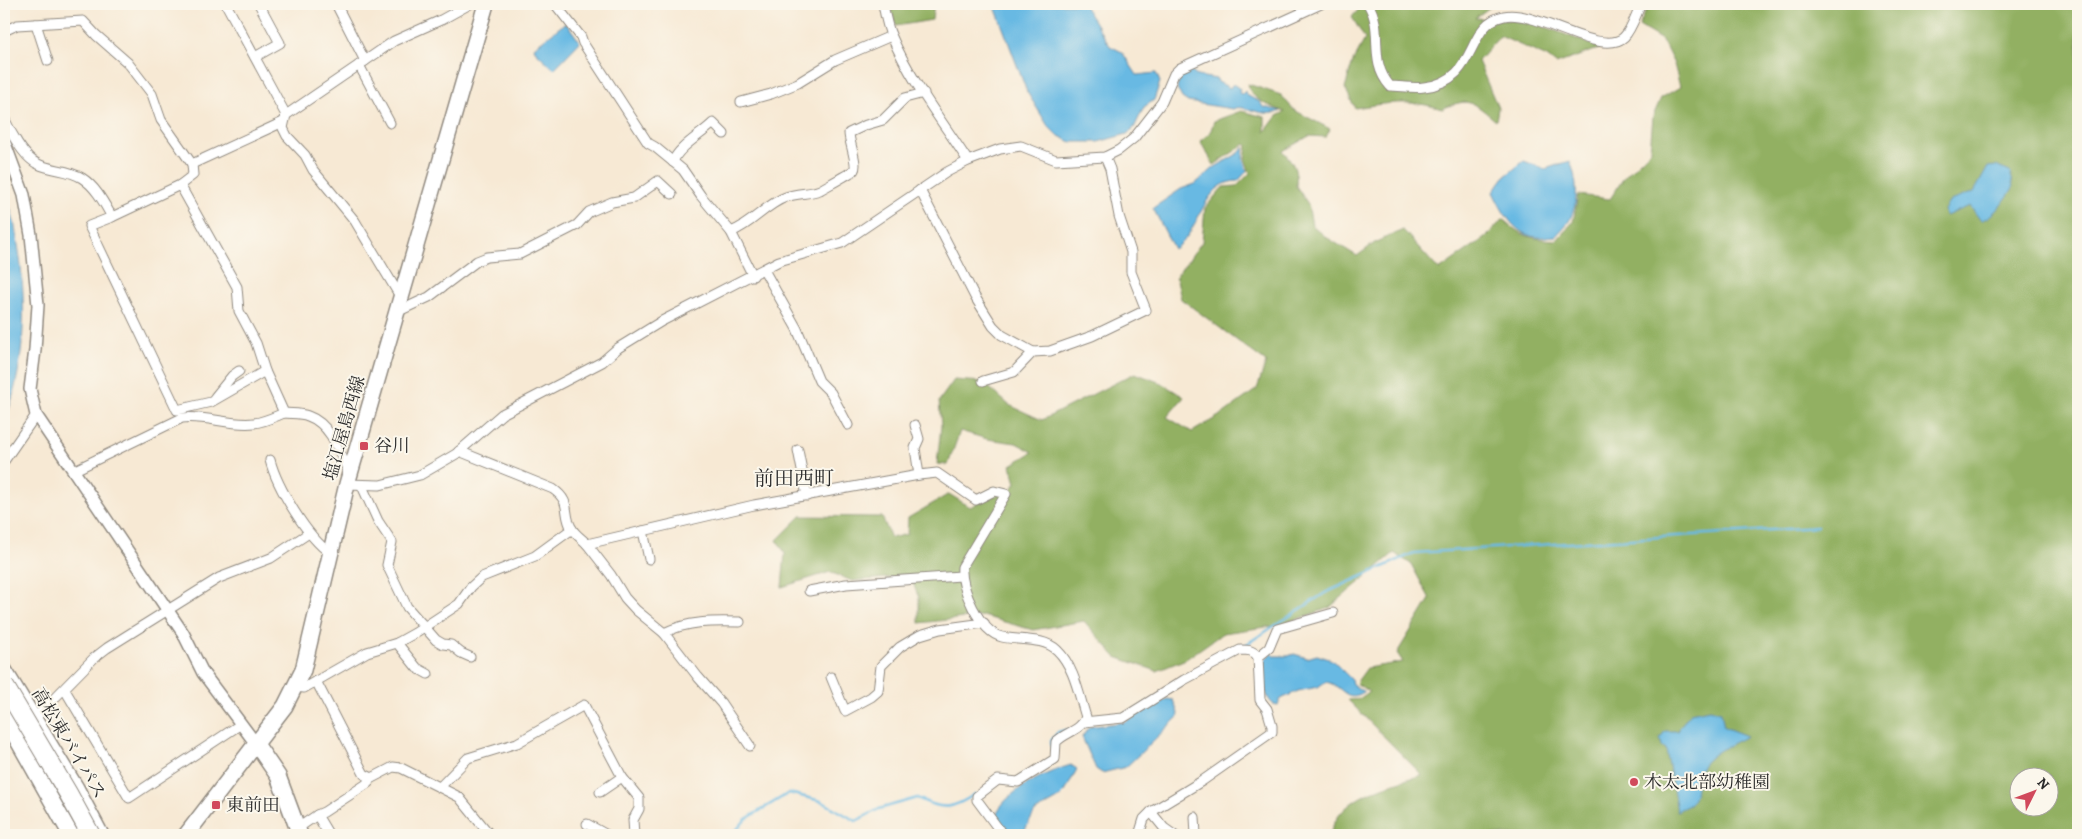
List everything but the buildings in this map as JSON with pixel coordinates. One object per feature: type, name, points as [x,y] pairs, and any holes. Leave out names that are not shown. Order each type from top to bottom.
[{"type":"highway","points":[[4,685],[91,835]]},
{"type":"highway","points":[[4,707],[78,835]]},
{"type":"main road","name":"塩江屋島西線","points":[[186,835],[286,706],[308,651],[330,553],[353,482],[399,306],[486,4]]},
{"type":"main road","name":"高松東バイパス","points":[[4,670],[76,788],[101,835]]},
{"type":"main road","points":[[4,716],[9,734],[71,835]]},
{"type":"main road","points":[[256,744],[278,776],[299,832]]},
{"type":"street","points":[[226,4],[255,57],[285,119],[283,128],[287,136],[304,155],[313,170],[354,221],[399,306],[429,297],[486,257],[520,254],[577,225],[589,212],[612,202],[634,198],[658,181],[672,194]]},
{"type":"street","points":[[255,57],[280,43],[259,4]]},
{"type":"street","points":[[336,4],[390,123]]},
{"type":"street","points":[[192,164],[285,119],[394,40],[441,20],[470,4]]},
{"type":"street","points":[[555,4],[581,37],[648,144],[655,146],[683,170],[701,196],[731,232],[753,276]]},
{"type":"street","points":[[883,4],[891,36],[924,93],[968,161]]},
{"type":"street","points":[[353,482],[388,484],[420,475],[443,463],[502,414],[602,362],[618,348],[662,321],[779,261],[842,243],[947,172],[968,161],[1000,149],[1021,146],[1056,160],[1104,157],[1118,150],[1134,138],[1162,102],[1174,74],[1180,68],[1321,4]]},
{"type":"street","points":[[1368,4],[1373,12],[1377,27],[1376,55],[1383,78],[1390,86],[1424,87],[1449,79],[1464,65],[1482,28],[1491,20],[1505,15],[1530,17],[1596,41],[1614,42],[1623,38],[1628,32],[1641,4]]},
{"type":"street","points":[[4,31],[17,25],[83,21],[128,63],[152,94],[162,120],[192,164],[193,175],[180,185],[89,226],[176,410],[212,402],[265,371]]},
{"type":"street","points":[[36,24],[48,61]]},
{"type":"street","points":[[741,102],[772,94],[798,84],[835,60],[891,36]]},
{"type":"street","points":[[731,232],[750,222],[786,197],[820,190],[849,174],[856,164],[849,133],[883,120],[905,98],[924,93]]},
{"type":"street","points":[[4,118],[16,142],[36,164],[69,172],[82,178],[94,188],[112,217]]},
{"type":"street","points":[[673,162],[678,151],[693,141],[713,123],[724,134]]},
{"type":"street","points":[[4,141],[24,195],[31,235],[38,305],[30,389],[36,415],[183,633],[203,672],[256,744]]},
{"type":"street","points":[[920,190],[975,297],[993,326],[1002,335],[1033,352],[1050,351],[1092,336],[1146,310],[1131,272],[1131,252],[1119,216],[1110,169],[1104,157]]},
{"type":"street","points":[[180,185],[237,287],[239,311],[256,343],[265,371],[284,414]]},
{"type":"street","points":[[764,270],[797,329],[819,381],[831,393],[848,425]]},
{"type":"street","points":[[984,381],[1014,372],[1033,352]]},
{"type":"street","points":[[76,475],[182,418],[207,407],[232,376],[239,371]]},
{"type":"street","points":[[182,418],[194,416],[216,421],[253,423],[284,414],[310,416],[334,440],[353,482],[392,542],[388,565],[407,607],[436,640],[450,645],[470,657]]},
{"type":"street","points":[[4,461],[36,415]]},
{"type":"street","points":[[915,425],[919,439],[915,448],[919,474]]},
{"type":"street","points":[[798,450],[807,496]]},
{"type":"street","points":[[459,451],[554,489],[560,494],[567,504],[568,519],[572,529],[587,544],[611,575],[625,598],[636,610],[664,633],[721,703],[750,746]]},
{"type":"street","points":[[270,460],[275,476],[309,533],[320,546],[330,553]]},
{"type":"street","points":[[587,544],[754,505],[919,474],[937,473],[976,500],[994,491],[1006,494],[962,567],[961,576],[971,604],[984,623],[1000,636],[1045,643],[1057,650],[1071,670],[1086,717],[1080,726]]},
{"type":"street","points":[[295,687],[304,688],[372,651],[397,644],[459,604],[471,587],[482,577],[534,556],[572,529]]},
{"type":"street","points":[[643,531],[649,559]]},
{"type":"street","points":[[9,734],[34,719],[65,690],[94,658],[107,648],[219,578],[270,558],[309,533]]},
{"type":"street","points":[[809,591],[846,584],[961,576]]},
{"type":"street","points":[[1258,657],[1269,648],[1277,629],[1333,614]]},
{"type":"street","points":[[664,633],[677,626],[740,622]]},
{"type":"street","points":[[831,677],[845,711],[871,697],[878,691],[881,666],[900,647],[920,635],[940,629],[984,623]]},
{"type":"street","points":[[397,644],[417,668],[428,674]]},
{"type":"street","points":[[1003,835],[977,800],[977,796],[998,780],[1018,782],[1049,764],[1055,759],[1056,742],[1062,735],[1080,726],[1122,718],[1184,680],[1240,650],[1254,652],[1258,657],[1260,700],[1267,709],[1272,732],[1202,781],[1151,812],[1144,819],[1139,835]]},
{"type":"street","points":[[316,681],[364,774],[372,778],[397,766],[443,784],[459,797],[490,835]]},
{"type":"street","points":[[65,690],[130,798],[242,724]]},
{"type":"street","points":[[443,784],[468,758],[517,743],[584,705],[622,777],[639,798],[639,809],[633,820],[634,835]]},
{"type":"street","points":[[299,832],[316,816],[368,783],[368,777]]},
{"type":"street","points":[[600,792],[622,777]]},
{"type":"street","points":[[1151,812],[1164,828],[1174,835]]},
{"type":"street","points":[[316,816],[329,835]]},
{"type":"street","points":[[1195,818],[1196,835]]},
{"type":"street","points":[[586,824],[607,835]]},
{"type":"green space","points":[[889,4],[934,4],[932,20],[896,26]]},
{"type":"green space","points":[[1363,4],[1494,4],[1475,18],[1522,21],[1548,28],[1601,48],[1556,64],[1547,57],[1500,36],[1478,61],[1498,108],[1496,121],[1477,106],[1466,102],[1442,109],[1409,103],[1388,103],[1355,108],[1345,88],[1353,61],[1365,39],[1352,17]]},
{"type":"green space","points":[[1649,4],[2078,4],[2078,835],[1330,835],[1335,821],[1354,801],[1381,788],[1422,775],[1348,700],[1359,699],[1369,692],[1356,683],[1367,668],[1403,662],[1397,653],[1430,599],[1411,564],[1394,553],[1329,608],[1280,625],[1223,633],[1186,659],[1157,671],[1116,657],[1084,621],[1033,630],[983,616],[919,623],[919,598],[910,576],[852,581],[830,572],[782,587],[785,553],[777,540],[801,516],[882,517],[891,538],[907,534],[908,518],[949,494],[970,507],[992,496],[1009,493],[1016,483],[1011,465],[1033,452],[1016,443],[987,439],[960,431],[948,465],[937,464],[941,426],[939,401],[954,380],[983,382],[1009,405],[1042,420],[1135,373],[1161,383],[1184,397],[1167,417],[1192,432],[1224,413],[1257,389],[1266,362],[1181,299],[1176,276],[1202,242],[1205,208],[1223,187],[1237,186],[1250,173],[1245,159],[1247,146],[1245,144],[1214,165],[1200,141],[1210,133],[1214,121],[1241,111],[1265,117],[1265,132],[1277,116],[1285,112],[1257,99],[1248,84],[1281,95],[1294,110],[1330,129],[1326,137],[1309,136],[1283,151],[1294,167],[1296,186],[1308,204],[1312,225],[1326,237],[1357,256],[1376,242],[1403,230],[1439,270],[1486,237],[1503,219],[1527,236],[1557,240],[1573,222],[1578,195],[1610,199],[1625,176],[1650,151],[1653,116],[1661,98],[1680,87],[1674,64],[1662,40],[1639,26]]},
{"type":"water","points":[[994,4],[1083,4],[1110,46],[1122,52],[1137,75],[1156,73],[1160,82],[1154,100],[1144,107],[1134,128],[1127,134],[1098,142],[1071,142],[1057,135],[1048,126],[1027,92]]},
{"type":"water","points":[[564,24],[567,24],[580,42],[554,69],[535,51],[534,47]]},
{"type":"water","points":[[1186,70],[1197,76],[1217,79],[1218,82],[1230,88],[1233,84],[1240,89],[1239,93],[1242,94],[1245,91],[1246,95],[1260,102],[1263,107],[1281,111],[1267,113],[1242,108],[1233,109],[1188,102],[1182,98],[1177,88],[1181,75]]},
{"type":"water","points":[[1244,147],[1243,158],[1247,171],[1238,181],[1228,182],[1213,193],[1207,200],[1188,235],[1174,249],[1153,208],[1181,189],[1195,184],[1215,167],[1239,153]]},
{"type":"water","points":[[1524,161],[1545,169],[1570,161],[1576,181],[1574,210],[1567,224],[1556,236],[1536,237],[1521,231],[1509,220],[1493,192],[1504,177]]},
{"type":"water","points":[[1996,166],[2010,172],[2014,186],[2004,202],[1996,210],[1981,221],[1970,206],[1946,216],[1944,210],[1950,201],[1974,192],[1988,167]]},
{"type":"water","points":[[8,202],[20,258],[23,321],[20,362],[11,403],[4,424],[4,203]]},
{"type":"water","points":[[1272,653],[1274,656],[1294,654],[1307,658],[1317,655],[1332,660],[1351,679],[1352,684],[1364,692],[1352,696],[1348,695],[1331,683],[1325,682],[1318,687],[1298,691],[1281,699],[1278,705],[1273,704],[1267,696],[1263,675],[1264,662]]},
{"type":"water","points":[[1167,699],[1173,700],[1179,716],[1126,767],[1102,773],[1096,769],[1082,737],[1089,727],[1124,722]]},
{"type":"water","points":[[1709,709],[1721,712],[1724,727],[1747,736],[1711,756],[1698,775],[1694,799],[1687,806],[1677,811],[1666,749],[1662,746],[1660,738],[1665,731],[1677,731],[1690,713]]},
{"type":"water","points":[[1071,765],[1077,769],[1065,792],[1058,799],[1035,812],[1022,835],[1010,835],[995,817],[1007,799],[1027,784],[1050,772]]},
{"type":"waterway","points":[[1242,647],[1325,593],[1414,553],[1818,527]]},
{"type":"waterway","points":[[1052,749],[1051,741],[1058,732],[1066,730]]},
{"type":"waterway","points":[[732,835],[746,819],[789,793],[821,801],[856,821],[879,809],[917,798],[933,805],[947,806],[960,803],[975,794]]},
{"type":"place","name":"谷川","points":[[364,446]]},
{"type":"place","name":"木太北部幼稚園","points":[[1634,782]]},
{"type":"place","name":"東前田","points":[[216,805]]},
{"type":"district","name":"前田西町","points":[[794,478]]}]
